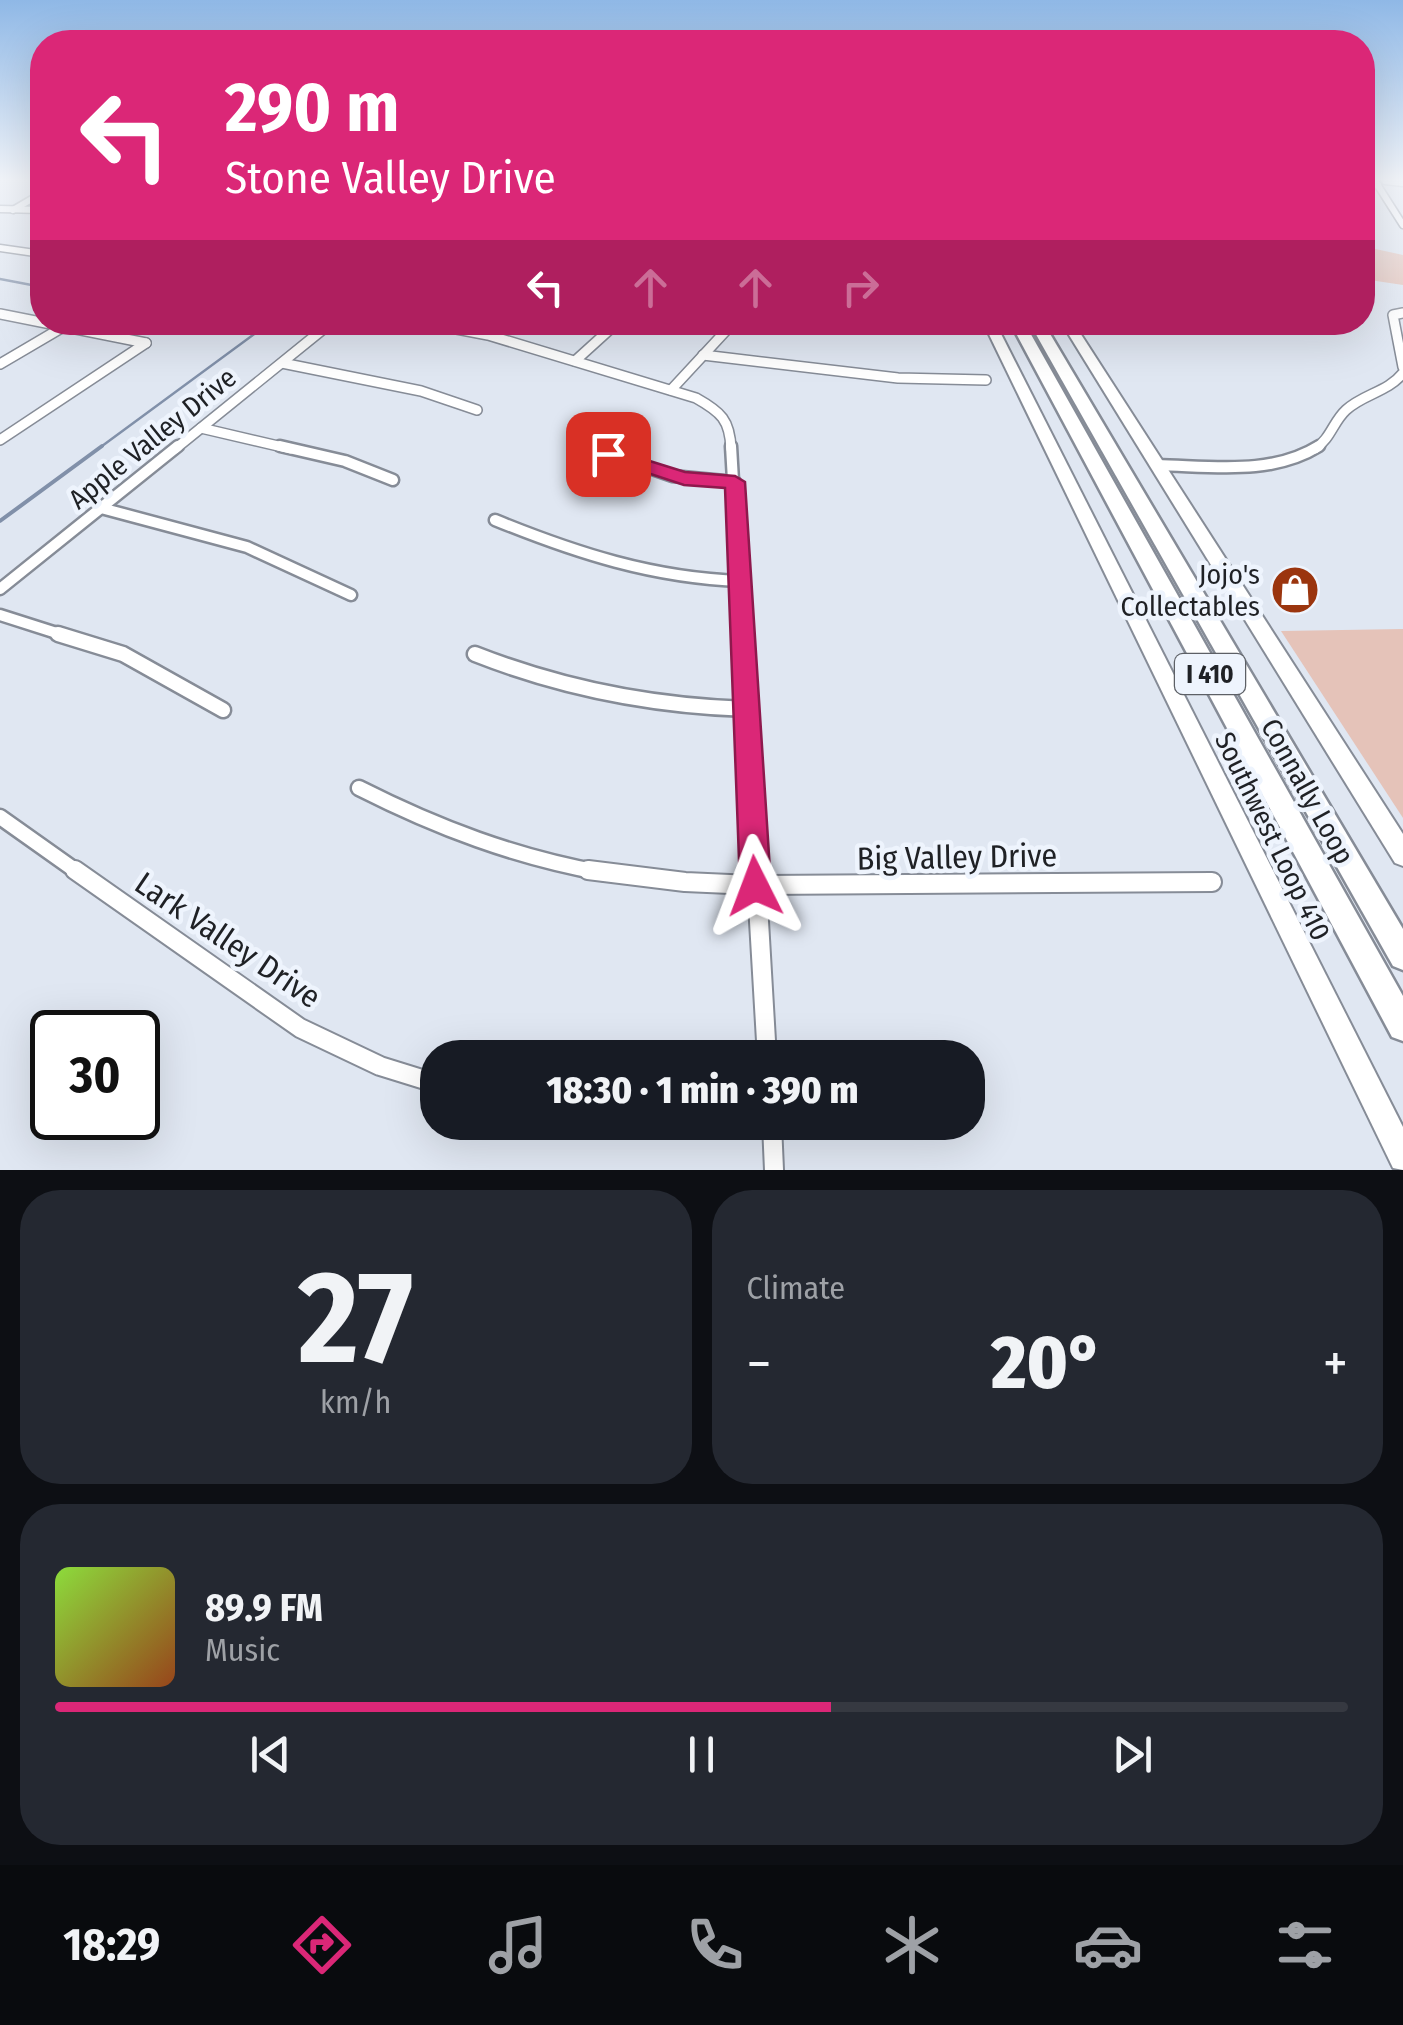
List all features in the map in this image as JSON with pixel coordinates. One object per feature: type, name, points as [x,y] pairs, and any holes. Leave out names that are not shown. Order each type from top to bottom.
[{"type":"highway","name":"Connally Loop","points":[[1024,335],[1403,1026]]},
{"type":"highway","name":"Connally Loop","points":[[1044,335],[1403,956]]},
{"type":"main road","name":"Southwest Loop 410","points":[[995,335],[1403,1158]]},
{"type":"main road","points":[[1075,335],[1403,855]]},
{"type":"street","points":[[0,248],[30,252]]},
{"type":"street","points":[[1157,465],[1264,464],[1300,456],[1328,440],[1346,410],[1395,383],[1403,370],[1399,313]]},
{"type":"street","points":[[0,314],[30,320]]},
{"type":"street","points":[[0,364],[49,335]]},
{"type":"street","points":[[0,440],[146,344],[102,335]]},
{"type":"street","name":"Apple Valley Drive","points":[[0,589],[316,335]]},
{"type":"street","points":[[488,335],[671,390],[718,410],[730,425],[766,1040]]},
{"type":"street","points":[[574,361],[603,335]]},
{"type":"street","points":[[671,390],[722,335]]},
{"type":"street","points":[[703,355],[898,378],[986,380]]},
{"type":"street","points":[[282,363],[421,391],[476,410]]},
{"type":"street","points":[[201,428],[345,462],[393,480]]},
{"type":"street","points":[[577,443],[672,476],[735,482]]},
{"type":"street","points":[[102,508],[247,548],[351,595]]},
{"type":"street","points":[[495,520],[634,572],[741,581]]},
{"type":"street","points":[[0,615],[123,654],[223,710]]},
{"type":"street","points":[[474,654],[537,680],[594,695],[647,704],[747,710]]},
{"type":"street","name":"Big Valley Drive","points":[[359,788],[448,832],[562,868],[649,882],[755,886],[1212,882]]},
{"type":"street","name":"Lark Valley Drive","points":[[0,817],[300,1028],[380,1066],[420,1078]]},
{"type":"street","points":[[773,1140],[774,1170]]},
{"type":"shaded area","points":[[1375,249],[1403,255],[1403,285],[1375,281]]},
{"type":"shaded area","points":[[1403,629],[1403,818],[1281,631]]},
{"type":"waterway","points":[[0,279],[30,285]]},
{"type":"waterway","points":[[98,449],[253,335]]},
{"type":"waterway","points":[[0,521],[102,446]]},
{"type":"place","name":"Jojo's Collectables","points":[[1295,590]]},
{"type":"route","points":[[608,454],[684,479],[735,482],[755,886]]}]
